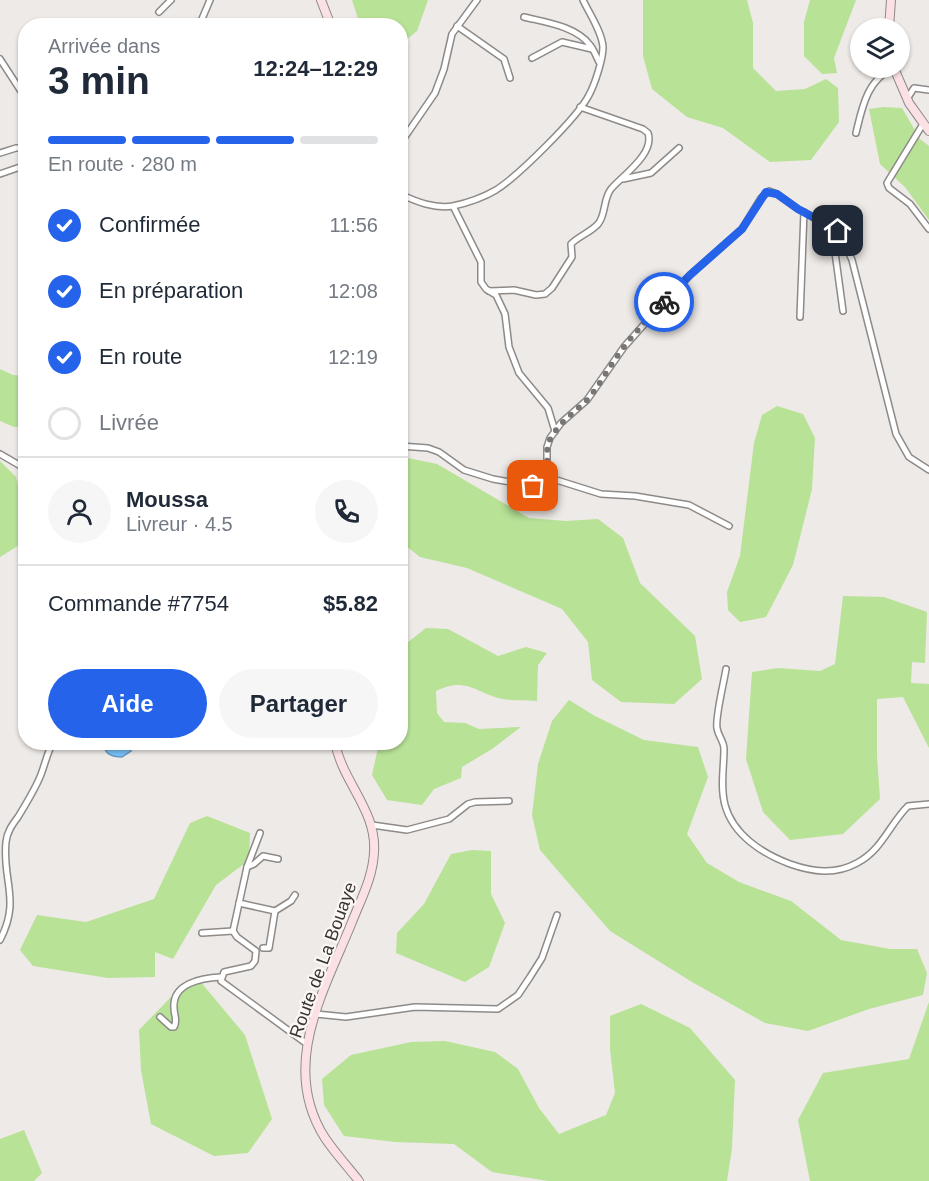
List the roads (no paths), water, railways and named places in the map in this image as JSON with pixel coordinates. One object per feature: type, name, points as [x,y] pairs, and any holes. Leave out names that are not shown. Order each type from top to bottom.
[{"type":"main road","points":[[321,0],[328,18]]},
{"type":"main road","points":[[890,18],[891,0]]},
{"type":"main road","points":[[898,78],[907,99],[929,131]]},
{"type":"main road","name":"Route de La Bouaye","points":[[336,750],[337,756],[365,807],[372,825],[374,854],[370,878],[316,1014],[307,1044],[303,1074],[312,1112],[325,1138],[359,1181]]},
{"type":"street","points":[[159,12],[171,0]]},
{"type":"street","points":[[202,18],[210,0]]},
{"type":"street","points":[[408,132],[435,93],[444,69],[452,34],[477,0]]},
{"type":"street","points":[[408,197],[431,206],[453,206],[490,194],[513,178],[580,107],[592,88],[602,42],[583,0]]},
{"type":"street","points":[[524,16],[574,33],[589,43],[599,62]]},
{"type":"street","points":[[457,26],[504,60],[510,78]]},
{"type":"street","points":[[532,58],[562,42],[592,49]]},
{"type":"street","points":[[0,59],[18,87]]},
{"type":"street","points":[[856,133],[862,107],[878,78]]},
{"type":"street","points":[[907,99],[916,87],[929,90]]},
{"type":"street","points":[[489,291],[514,290],[536,295],[545,294],[552,288],[572,257],[571,244],[598,224],[606,197],[612,188],[632,171],[648,143],[648,133],[580,107]]},
{"type":"street","points":[[923,124],[888,180],[888,186],[910,204],[929,229]]},
{"type":"street","points":[[0,153],[18,148]]},
{"type":"street","points":[[623,179],[651,173],[679,148]]},
{"type":"street","points":[[0,174],[18,168]]},
{"type":"street","points":[[408,447],[428,448],[439,452],[464,470],[493,479],[533,486],[543,483],[547,477],[547,447],[555,430],[587,400],[640,328],[690,275],[742,229],[765,193],[777,194],[838,231],[852,260],[879,376],[896,435],[902,449],[909,457],[929,470]]},
{"type":"street","points":[[453,206],[481,262],[481,282],[496,295],[505,314],[509,347],[519,373],[548,408],[555,430]]},
{"type":"street","points":[[800,317],[804,212]]},
{"type":"street","points":[[838,231],[834,237],[834,244],[843,311]]},
{"type":"street","points":[[0,454],[18,464]]},
{"type":"street","points":[[547,477],[601,494],[634,496],[689,505],[729,526]]},
{"type":"street","points":[[726,669],[717,721],[717,729],[724,747],[725,804],[736,828],[758,848],[780,860],[817,872],[844,869],[858,863],[878,849],[908,806],[929,804]]},
{"type":"street","points":[[0,940],[10,922],[7,839],[10,828],[27,803],[40,777],[50,750]]},
{"type":"street","points":[[372,825],[407,830],[449,819],[468,804],[475,802],[509,801]]},
{"type":"street","points":[[221,977],[224,972],[251,966],[257,956],[256,951],[237,937],[233,931],[247,867],[260,833]]},
{"type":"street","points":[[247,867],[263,855],[278,859]]},
{"type":"street","points":[[239,903],[275,911],[291,901],[295,895]]},
{"type":"street","points":[[263,948],[269,948],[275,911]]},
{"type":"street","points":[[316,1014],[346,1017],[415,1007],[498,1009],[518,995],[542,958],[557,915]]},
{"type":"street","points":[[202,933],[233,931]]},
{"type":"street","points":[[160,1017],[171,1028],[174,1027],[177,1021],[173,1006],[176,996],[183,987],[205,977],[221,977]]},
{"type":"street","points":[[221,977],[224,986],[307,1044]]},
{"type":"water","points":[[106,750],[131,750],[122,757]]}]
